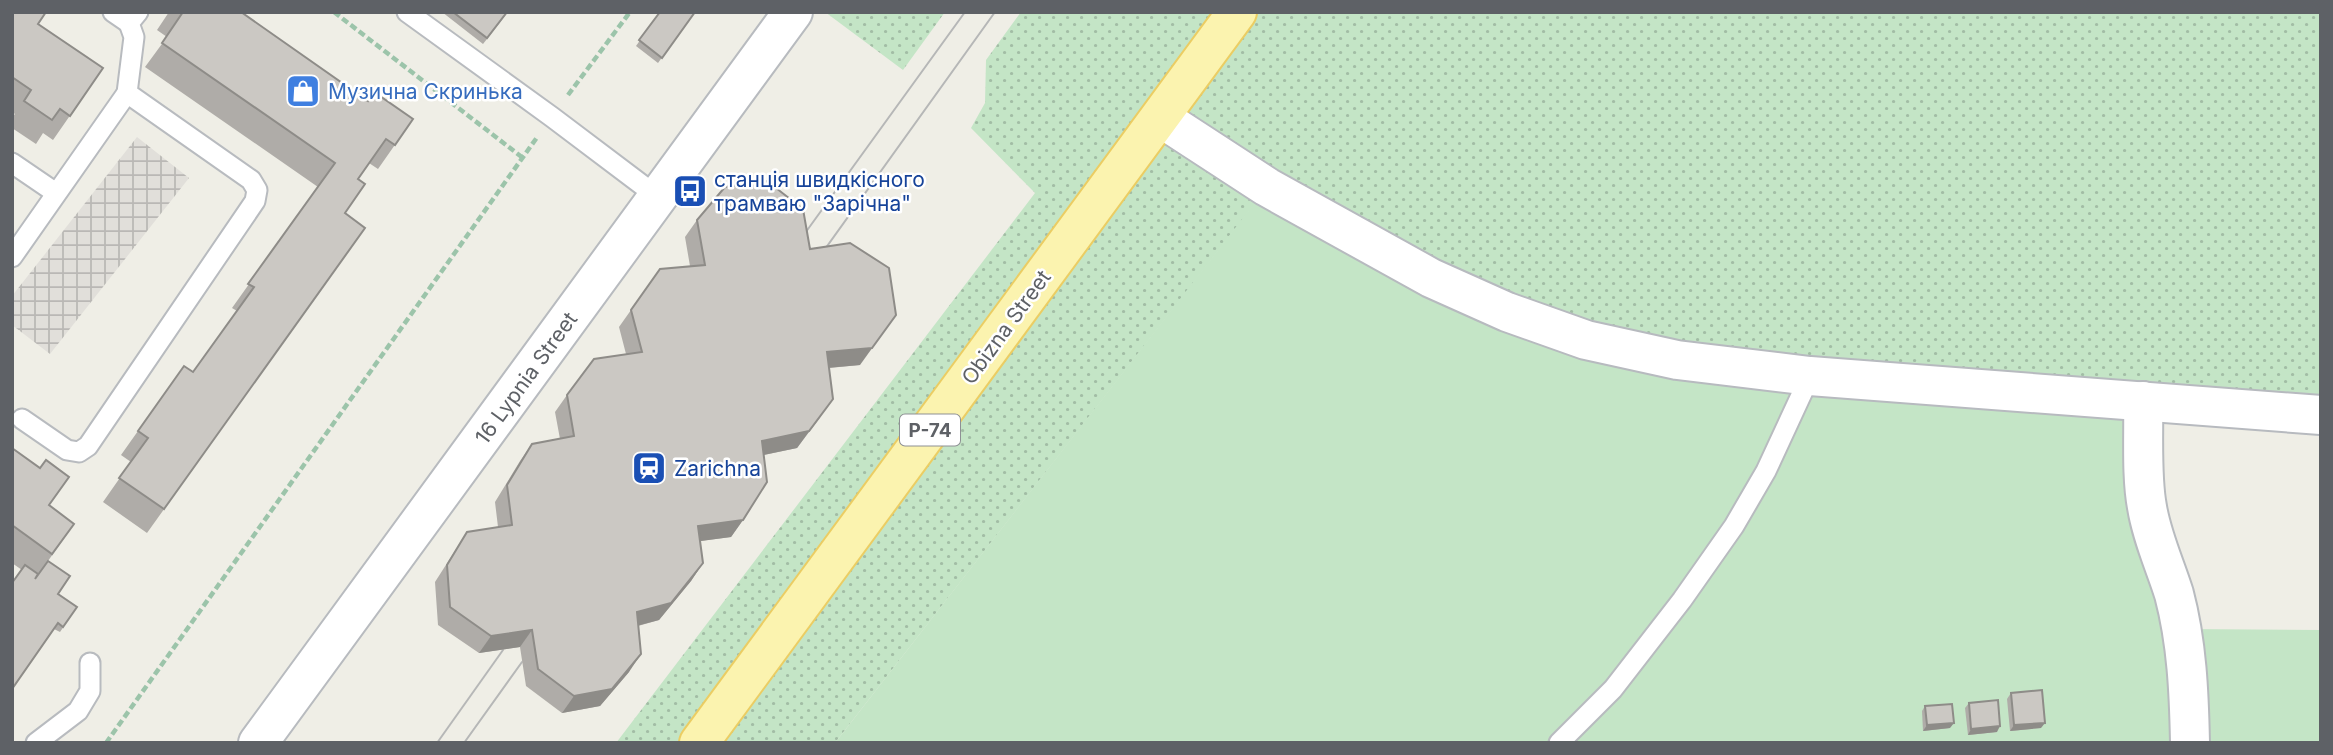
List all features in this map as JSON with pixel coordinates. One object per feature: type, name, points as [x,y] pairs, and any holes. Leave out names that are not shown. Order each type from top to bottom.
[{"type":"main road","name":"Obizna Street","points":[[699,743],[1237,12]]},
{"type":"street","name":"16 Lypnia Street","points":[[258,743],[793,12]]},
{"type":"street","points":[[1161,118],[1267,187],[1431,278],[1507,312],[1587,341],[1677,360],[1810,376],[2321,415]]},
{"type":"street","points":[[2143,401],[2146,505],[2182,629],[2189,686],[2190,743]]},
{"type":"lane","points":[[407,12],[658,197]]},
{"type":"lane","points":[[12,257],[127,93],[134,37],[127,16]]},
{"type":"lane","points":[[22,419],[67,450],[79,452],[88,446],[255,201],[257,190],[251,180],[127,93]]},
{"type":"lane","points":[[12,163],[56,193]]},
{"type":"lane","points":[[1559,743],[1613,689],[1682,600],[1734,526],[1766,471],[1810,376]]},
{"type":"lane","points":[[36,743],[78,711],[90,691],[90,663]]},
{"type":"path","points":[[334,12],[523,158]]},
{"type":"path","points":[[106,743],[552,117],[631,12]]},
{"type":"shaded area","points":[[137,137],[189,178],[50,354],[12,325],[12,296]]},
{"type":"green space","points":[[825,12],[945,12],[903,70]]},
{"type":"green space","points":[[1021,12],[2321,12],[2321,415],[1586,340],[1267,188],[835,743],[616,743],[1035,193],[971,128],[985,103],[986,60]]},
{"type":"green space","points":[[1267,187],[1587,341],[2143,401],[2182,629],[2321,630],[2321,743],[835,743]]},
{"type":"building","points":[[12,12],[46,12],[38,24],[103,68],[70,116],[60,109],[52,120],[24,101],[31,90],[12,77]]},
{"type":"building","points":[[183,12],[241,12],[368,101],[374,92],[413,119],[395,145],[386,139],[358,179],[365,184],[345,213],[365,228],[164,509],[119,478],[148,438],[138,431],[184,366],[193,372],[254,287],[248,284],[335,163],[162,43]]},
{"type":"building","points":[[453,12],[507,12],[487,38]]},
{"type":"building","points":[[660,12],[695,12],[662,58],[639,40]]},
{"type":"building","points":[[767,181],[803,209],[810,249],[850,243],[889,268],[896,315],[872,348],[827,352],[833,399],[809,431],[762,441],[767,482],[743,520],[698,526],[703,563],[671,603],[637,612],[641,654],[612,689],[574,696],[538,669],[532,630],[491,636],[450,607],[447,565],[467,532],[512,525],[507,485],[532,444],[574,436],[567,395],[594,359],[642,352],[631,310],[660,269],[705,265],[697,220],[725,187]]},
{"type":"building","points":[[12,448],[40,468],[46,460],[69,477],[49,505],[74,524],[52,554],[12,525]]},
{"type":"building","points":[[48,561],[70,576],[58,594],[77,607],[63,627],[58,623],[12,689],[12,583],[25,565],[38,574],[35,579]]},
{"type":"building","points":[[2042,690],[2045,723],[2014,725],[2011,693]]},
{"type":"building","points":[[1998,700],[2000,726],[1971,729],[1969,703]]},
{"type":"building","points":[[1952,704],[1954,723],[1927,725],[1925,706]]},
{"type":"tram line","points":[[795,247],[965,12]]},
{"type":"tram line","points":[[815,263],[995,12]]},
{"type":"tram line","points":[[437,743],[503,650]]},
{"type":"tram line","points":[[464,743],[522,662]]},
{"type":"place","name":"Музична Скринька","points":[[303,91]]},
{"type":"place","name":"станція швидкісного трамваю \"Зарічна\"","points":[[690,191]]},
{"type":"place","name":"Zarichna","points":[[649,468]]}]
